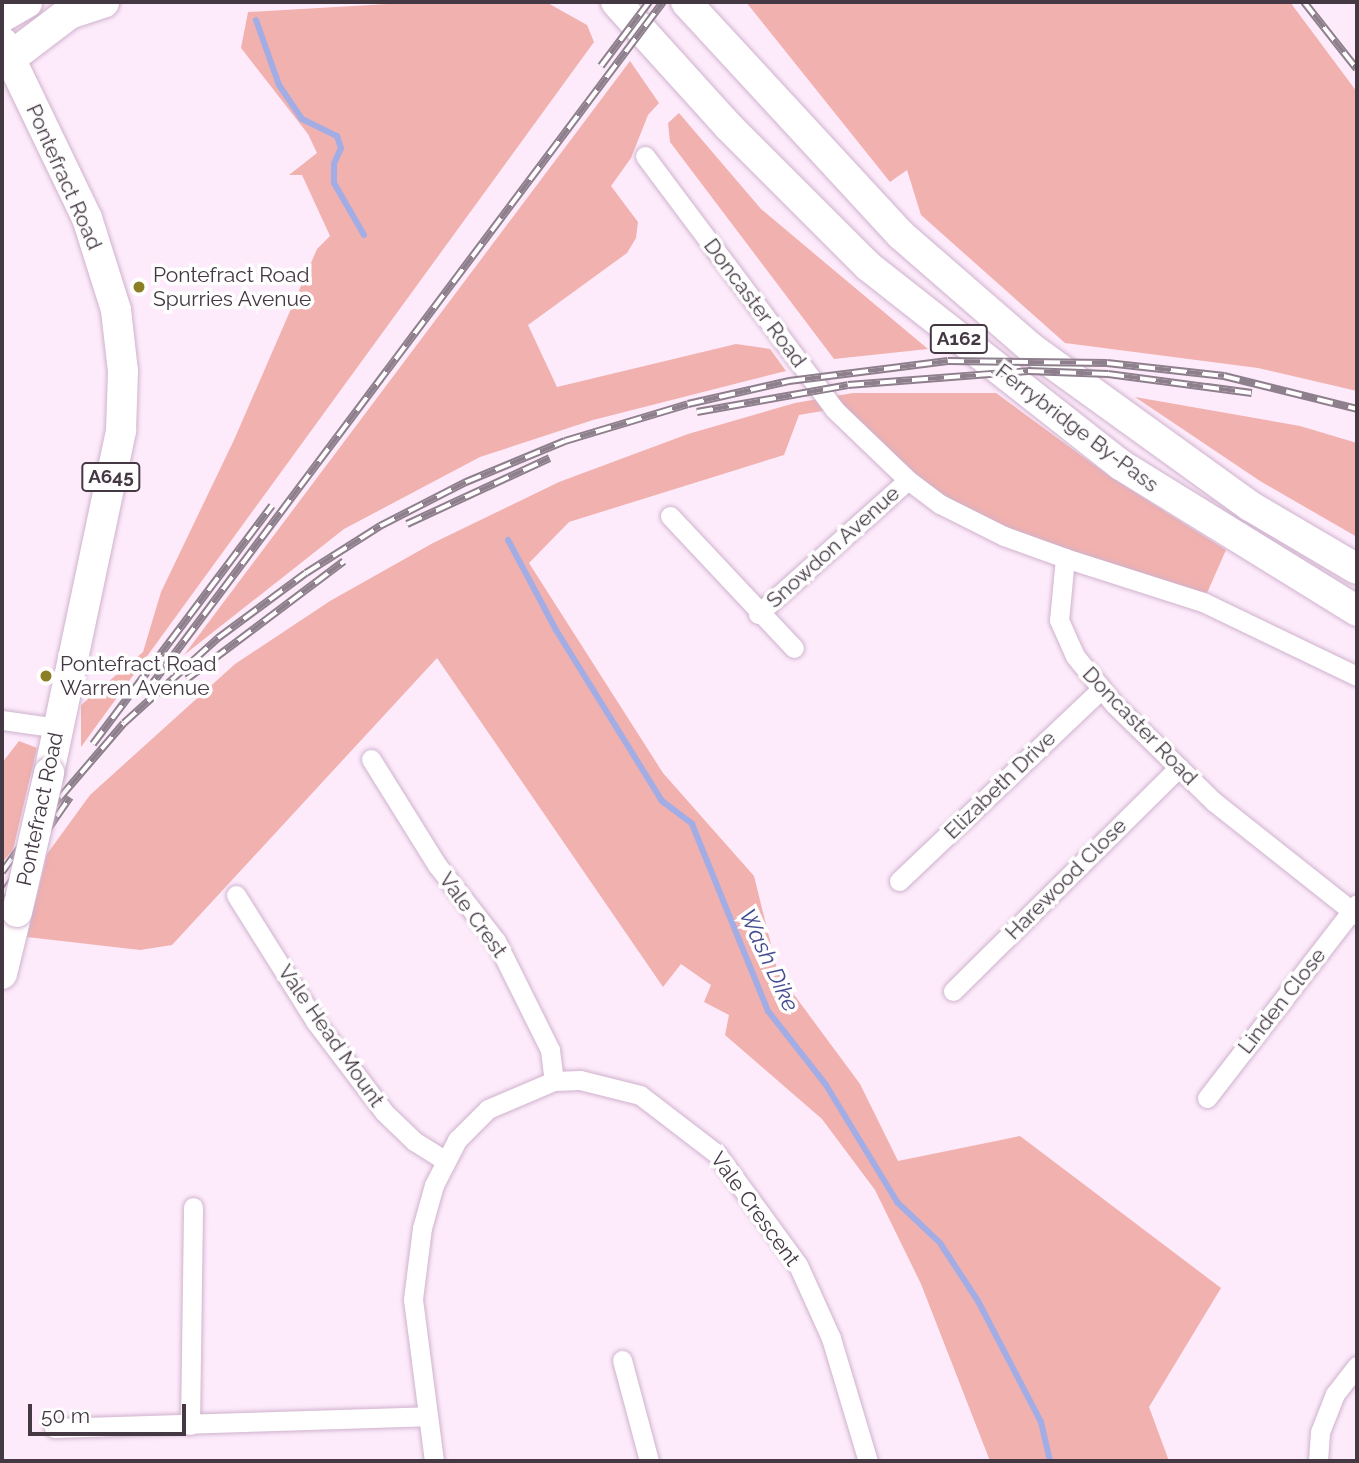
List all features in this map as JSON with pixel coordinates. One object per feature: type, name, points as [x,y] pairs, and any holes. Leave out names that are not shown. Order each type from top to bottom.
[{"type":"highway","points":[[2,16],[26,2]]},
{"type":"highway","name":"A645","points":[[6,51],[69,13],[103,2]]},
{"type":"main road","name":"Ferrybridge By-Pass","points":[[616,2],[728,126],[868,266],[1121,465],[1357,611]]},
{"type":"main road","name":"Ferrybridge By-Pass","points":[[686,2],[901,235],[1031,348],[1218,484],[1357,569]]},
{"type":"main road","name":"Pontefract Road","points":[[2,974],[49,772],[121,430],[124,371],[116,310],[87,218],[6,51]]},
{"type":"street","name":"Doncaster Road","points":[[645,156],[834,409],[908,480],[940,504],[1004,536],[1065,558],[1059,620],[1074,656],[1101,689],[1213,801],[1355,909]]},
{"type":"street","name":"Snowdon Avenue","points":[[758,614],[908,480]]},
{"type":"street","name":"Snowdon Avenue","points":[[670,516],[758,614],[794,648]]},
{"type":"street","points":[[1065,558],[1203,602],[1357,676]]},
{"type":"street","name":"Elizabeth Drive","points":[[899,881],[1101,689]]},
{"type":"street","points":[[2,720],[58,728]]},
{"type":"street","name":"Vale Crest","points":[[371,759],[437,865],[496,941],[550,1050],[554,1081]]},
{"type":"street","name":"Harewood Close","points":[[953,992],[1179,767]]},
{"type":"street","name":"Vale Head Mount","points":[[236,895],[315,1021],[384,1112],[414,1141],[444,1160]]},
{"type":"street","name":"Linden Close","points":[[1207,1098],[1355,909]]},
{"type":"street","name":"Vale Crescent","points":[[434,1461],[426,1416],[413,1299],[422,1228],[444,1160],[457,1140],[488,1109],[554,1081],[604,1083],[640,1095],[717,1154],[798,1265],[831,1338],[868,1461]]},
{"type":"street","points":[[190,1425],[193,1207]]},
{"type":"street","points":[[622,1360],[649,1461]]},
{"type":"street","points":[[1318,1461],[1320,1432],[1335,1394],[1357,1366]]},
{"type":"street","points":[[54,1428],[426,1416]]},
{"type":"shaded area","points":[[422,2],[546,2],[587,25],[594,42],[81,747],[81,705],[143,652],[161,592],[234,440],[317,249],[330,236],[302,175],[289,175],[317,153],[308,134],[241,48],[248,12]]},
{"type":"shaded area","points":[[746,2],[1290,2],[1357,92],[1357,391],[1258,368],[1065,343],[921,215],[907,170],[890,182]]},
{"type":"shaded area","points":[[630,61],[659,103],[648,115],[631,158],[611,186],[638,222],[636,238],[627,253],[528,325],[557,387],[736,344],[770,349],[786,371],[593,420],[480,457],[344,529],[184,655]]},
{"type":"shaded area","points":[[679,113],[761,209],[928,349],[834,359],[670,142],[668,123]]},
{"type":"shaded area","points":[[853,393],[996,393],[1112,478],[1226,550],[1203,602],[940,504],[834,409],[799,415],[784,455],[569,522],[529,563],[663,773],[754,876],[778,973],[860,1084],[898,1161],[1020,1136],[1221,1288],[1149,1407],[1169,1461],[990,1461],[921,1284],[875,1190],[822,1119],[725,1035],[729,1015],[704,1002],[711,985],[681,964],[663,987],[437,658],[172,945],[140,950],[27,937],[47,854],[90,795],[235,664],[330,601],[433,543],[559,482],[688,434],[795,403]]},
{"type":"shaded area","points":[[1135,397],[1300,426],[1357,443],[1357,537],[1260,481]]},
{"type":"shaded area","points":[[19,741],[37,748],[13,850],[2,863],[2,763]]},
{"type":"waterway","name":"Wash Dike","points":[[256,20],[279,85],[302,119],[337,136],[341,148],[334,164],[334,183],[364,235]]},
{"type":"waterway","name":"Wash Dike","points":[[508,540],[556,630],[662,801],[692,824],[768,1011],[826,1085],[897,1202],[940,1243],[978,1301],[1041,1422],[1050,1461]]},
{"type":"railway","points":[[601,66],[649,2]]},
{"type":"railway","points":[[146,692],[663,2]]},
{"type":"railway","points":[[1304,2],[1357,69]]},
{"type":"railway","points":[[39,822],[124,723],[218,638],[306,573],[380,526],[466,482],[565,441],[688,404],[789,381],[948,361],[1107,363],[1224,376],[1357,409]]},
{"type":"railway","points":[[697,412],[848,385],[1028,371],[1108,374],[1252,393]]},
{"type":"railway","points":[[407,524],[550,458]]},
{"type":"railway","points":[[93,744],[272,506]]},
{"type":"railway","points":[[187,679],[344,561]]},
{"type":"railway","points":[[2,895],[70,797]]},
{"type":"railway","points":[[2,872],[43,816]]},
{"type":"place","name":"Pontefract Road Spurries Avenue","points":[[139,287]]},
{"type":"place","name":"Pontefract Road Warren Avenue","points":[[46,676]]}]
